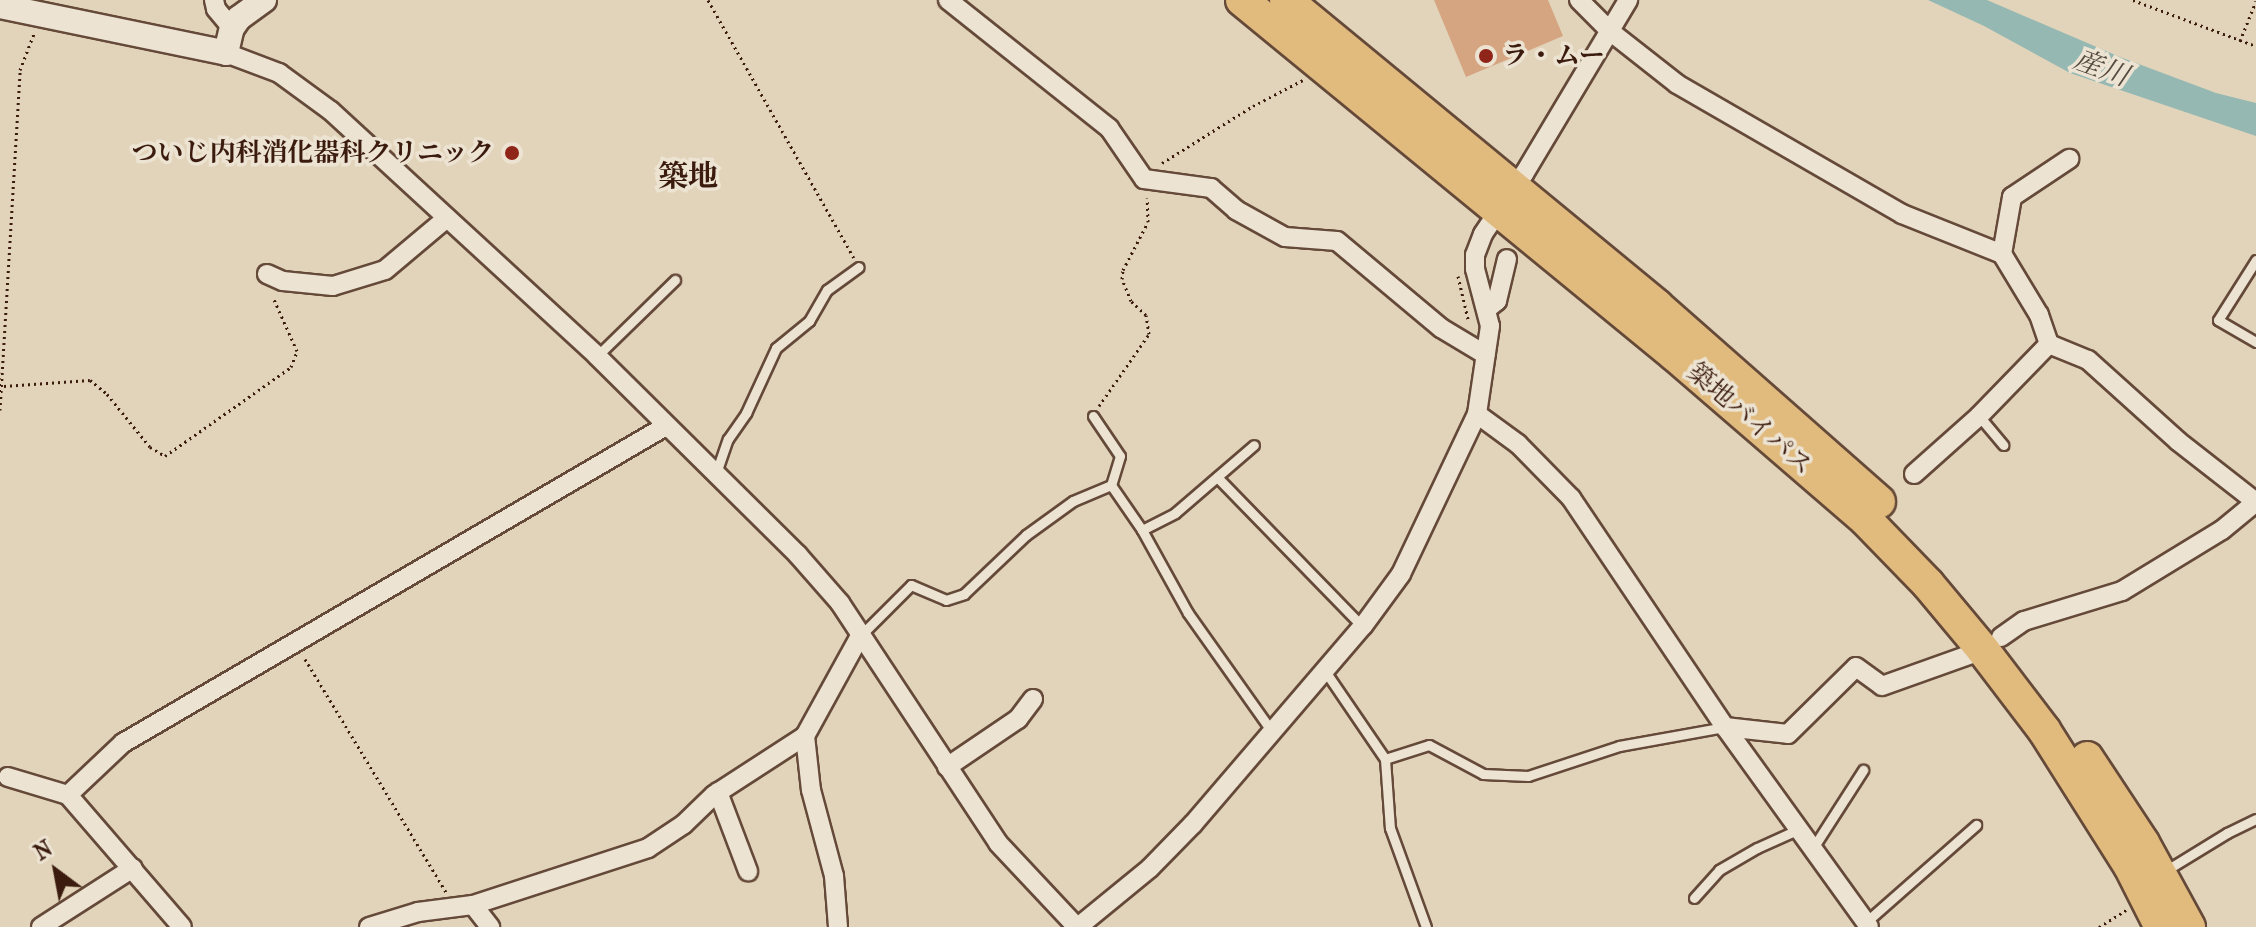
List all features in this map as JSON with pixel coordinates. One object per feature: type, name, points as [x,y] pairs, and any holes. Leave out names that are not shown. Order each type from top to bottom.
[{"type":"highway","name":"築地バイパス","points":[[1242,0],[1319,62],[1507,199]]},
{"type":"highway","name":"築地バイパス","points":[[1286,0],[1866,520],[1928,584],[1992,643],[2044,730],[2153,886],[2189,927]]},
{"type":"highway","name":"築地バイパス","points":[[2153,886],[2161,927]]},
{"type":"street","points":[[214,0],[216,9],[232,28]]},
{"type":"street","points":[[226,53],[232,28],[246,10],[264,0]]},
{"type":"street","points":[[948,0],[1109,128],[1144,179],[1211,188],[1236,210],[1285,237],[1337,241],[1441,328],[1486,355]]},
{"type":"street","points":[[1579,0],[1611,32],[1677,84],[1888,207],[2002,254],[2039,315],[2049,344],[2088,360],[2178,441],[2256,502],[2222,530],[2122,591],[2024,621],[1992,643],[1882,686],[1856,667],[1788,734],[1725,727]]},
{"type":"street","points":[[21,11],[226,53],[295,83],[597,356],[822,581],[998,843],[1077,927],[1150,868],[1193,824],[1363,626],[1401,574],[1477,414],[1490,326],[1479,291],[1475,255],[1483,234],[1611,32],[1628,0]]},
{"type":"street","points":[[2002,254],[2012,197],[2069,159]]},
{"type":"street","points":[[267,274],[283,281],[333,286],[385,270],[447,218]]},
{"type":"street","points":[[1487,309],[1497,301],[1507,259]]},
{"type":"street","points":[[1914,474],[1979,416],[2049,344]]},
{"type":"street","points":[[1477,414],[1518,444],[1571,498],[1725,727],[1868,924]]},
{"type":"street","points":[[68,795],[123,743],[666,426]]},
{"type":"street","points":[[369,927],[418,912],[464,906],[648,848],[684,824],[718,792],[805,736],[860,636]]},
{"type":"street","points":[[947,767],[1018,719],[1033,699]]},
{"type":"street","points":[[805,736],[811,790],[834,876],[838,927]]},
{"type":"street","points":[[8,777],[68,795],[182,927]]},
{"type":"street","points":[[718,792],[748,871]]},
{"type":"street","points":[[41,927],[133,868]]},
{"type":"street","points":[[464,906],[490,927]]},
{"type":"lane","points":[[2256,260],[2218,320],[2256,342]]},
{"type":"lane","points":[[715,474],[728,439],[746,413],[776,348],[809,321],[827,290],[859,267]]},
{"type":"lane","points":[[597,356],[675,280]]},
{"type":"lane","points":[[860,636],[911,585],[946,600],[964,594],[1026,535],[1073,501],[1111,485],[1120,456],[1093,416]]},
{"type":"lane","points":[[1979,416],[2003,445]]},
{"type":"lane","points":[[1142,530],[1175,513],[1254,445]]},
{"type":"lane","points":[[1217,477],[1363,626]]},
{"type":"lane","points":[[1111,485],[1142,530],[1188,613],[1273,733]]},
{"type":"lane","points":[[1325,671],[1385,759],[1390,828],[1426,927]]},
{"type":"lane","points":[[1385,759],[1429,745],[1483,774],[1528,776],[1619,746],[1725,727]]},
{"type":"lane","points":[[1813,848],[1863,770]]},
{"type":"lane","points":[[2153,886],[2227,833],[2256,819]]},
{"type":"lane","points":[[1868,924],[1976,825]]},
{"type":"lane","points":[[1694,898],[1719,870],[1799,829]]},
{"type":"path","points":[[708,0],[859,267]]},
{"type":"path","points":[[2133,0],[2256,46]]},
{"type":"path","points":[[2240,41],[2256,1]]},
{"type":"path","points":[[0,410],[4,386],[21,11]]},
{"type":"path","points":[[1093,416],[1149,334],[1146,315],[1131,301],[1122,279],[1123,270],[1148,222],[1144,179],[1153,169],[1253,106],[1295,86],[1319,62]]},
{"type":"path","points":[[4,386],[90,380],[107,394],[150,447],[165,456],[291,367],[297,351],[277,309],[267,274]]},
{"type":"path","points":[[295,642],[464,906]]},
{"type":"path","points":[[2099,927],[2153,886]]},
{"type":"water","name":"産川","points":[[1928,0],[1987,0],[2120,57],[2216,93],[2256,103],[2256,136],[2070,73],[1984,26]]},
{"type":"building","name":"ラ・ムー","points":[[1434,0],[1548,0],[1563,36],[1466,77]]},
{"type":"place","name":"ラ・ムー","points":[[1486,56]]},
{"type":"place","name":"ついじ内科消化器科クリニック","points":[[512,153]]},
{"type":"district","name":"築地","points":[[688,177]]}]
